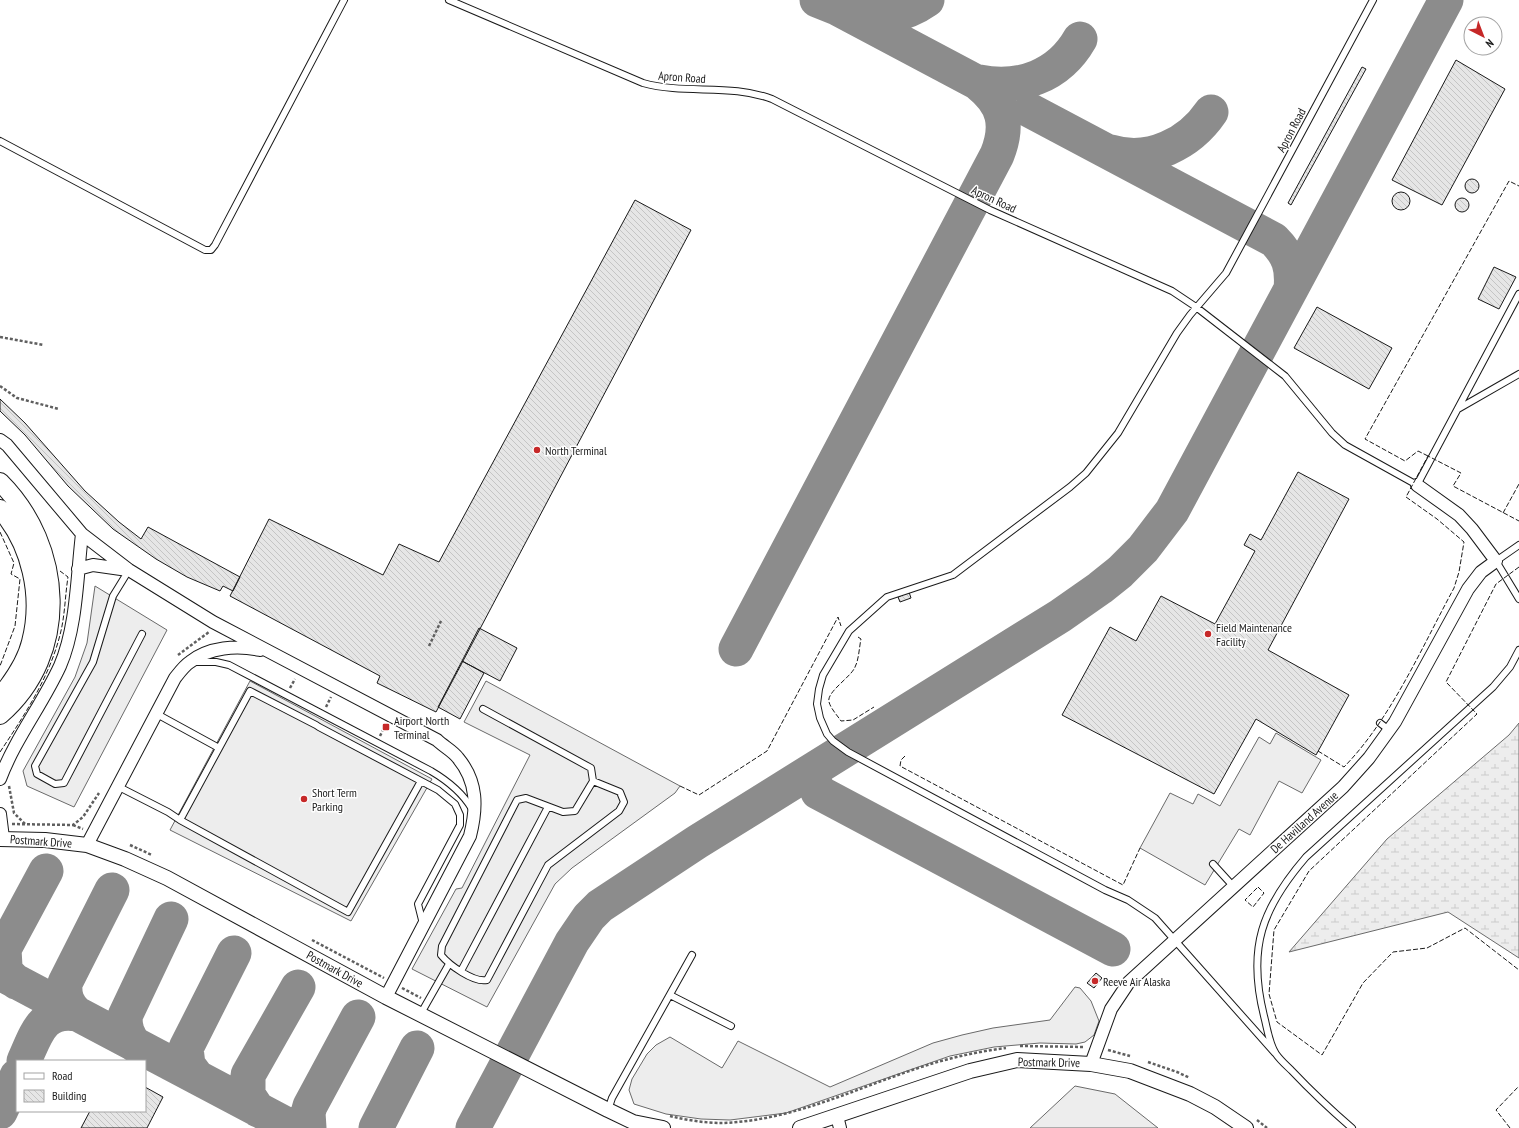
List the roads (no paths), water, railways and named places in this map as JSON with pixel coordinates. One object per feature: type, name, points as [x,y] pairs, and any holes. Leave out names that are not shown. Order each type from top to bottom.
[{"type":"main road","points":[[0,482],[19,504],[33,527],[48,566],[51,588],[48,628],[43,649],[24,689],[0,715]]},
{"type":"main road","points":[[0,509],[13,527],[29,562],[36,599],[35,620],[31,643],[13,681],[0,697]]},
{"type":"street","points":[[0,440],[41,483],[82,534],[129,570],[213,622],[437,740],[458,758],[469,778],[475,796],[475,814],[470,836],[386,997]]},
{"type":"street","points":[[1417,485],[1460,515],[1496,561]]},
{"type":"street","points":[[3,781],[7,761],[60,664],[67,643],[72,618],[82,534]]},
{"type":"street","name":"De Havilland Avenue","points":[[1091,1064],[1110,1009],[1133,977],[1343,787],[1369,758],[1390,730],[1468,589],[1481,572],[1496,561]]},
{"type":"street","points":[[78,568],[93,565],[129,570]]},
{"type":"street","points":[[87,845],[174,678],[190,662],[212,652],[228,648],[246,647],[275,654]]},
{"type":"street","points":[[1,819],[1,838]]},
{"type":"street","name":"Postmark Drive","points":[[1,838],[45,840],[87,845],[126,858],[167,878],[420,1015],[608,1110],[633,1122],[663,1128]]},
{"type":"street","name":"Postmark Drive","points":[[800,1128],[838,1122],[970,1071],[1017,1060],[1091,1064],[1130,1071],[1174,1087],[1210,1104],[1246,1128]]},
{"type":"lane","points":[[0,142],[201,248],[210,250],[215,245],[344,0]]},
{"type":"lane","name":"Apron Road","points":[[449,0],[643,83],[675,90],[740,91],[772,99],[984,207],[1168,289],[1196,307],[1229,268],[1373,0]]},
{"type":"lane","points":[[1352,1128],[1313,1094],[1149,913],[1128,900],[1100,887],[848,752],[826,734],[819,715],[817,700],[823,675],[843,639],[849,631],[887,597],[953,575],[1070,488],[1086,473],[1118,433],[1177,333],[1196,307],[1285,376],[1332,433],[1345,445],[1417,485],[1519,294]]},
{"type":"lane","points":[[1456,410],[1519,374]]},
{"type":"lane","points":[[1519,545],[1496,561],[1519,599]]},
{"type":"lane","points":[[129,570],[113,596],[93,662],[35,766],[37,774],[55,784],[64,783],[142,634]]},
{"type":"lane","points":[[1275,1053],[1261,1002],[1257,979],[1257,958],[1260,939],[1272,902],[1285,881],[1306,857],[1493,687],[1510,667],[1519,650]]},
{"type":"lane","points":[[190,662],[216,662],[229,665],[431,771],[448,782],[466,798],[475,814]]},
{"type":"lane","points":[[180,820],[250,691],[438,790],[455,804],[460,814],[460,825],[418,904],[423,926]]},
{"type":"lane","points":[[483,709],[591,768],[593,781],[575,811],[563,812],[526,798],[517,800],[442,946],[441,955],[449,964],[478,980],[487,980],[548,865],[619,811],[624,802],[620,792],[593,781]]},
{"type":"lane","points":[[155,713],[219,748]]},
{"type":"lane","points":[[1380,723],[1390,730]]},
{"type":"lane","points":[[117,786],[168,812],[348,912],[421,781]]},
{"type":"lane","points":[[461,971],[548,806]]},
{"type":"lane","points":[[1213,864],[1233,886]]},
{"type":"lane","points":[[608,1110],[612,1098],[692,955]]},
{"type":"lane","points":[[420,1015],[449,964]]},
{"type":"lane","points":[[670,995],[732,1026]]},
{"type":"place","name":"North Terminal","points":[[537,450]]},
{"type":"place","name":"Field Maintenance Facility","points":[[1208,634]]},
{"type":"place","name":"Airport North Terminal","points":[[386,727]]},
{"type":"place","name":"Short Term Parking","points":[[304,799]]},
{"type":"place","name":"Reeve Air Alaska","points":[[1095,981]]}]
